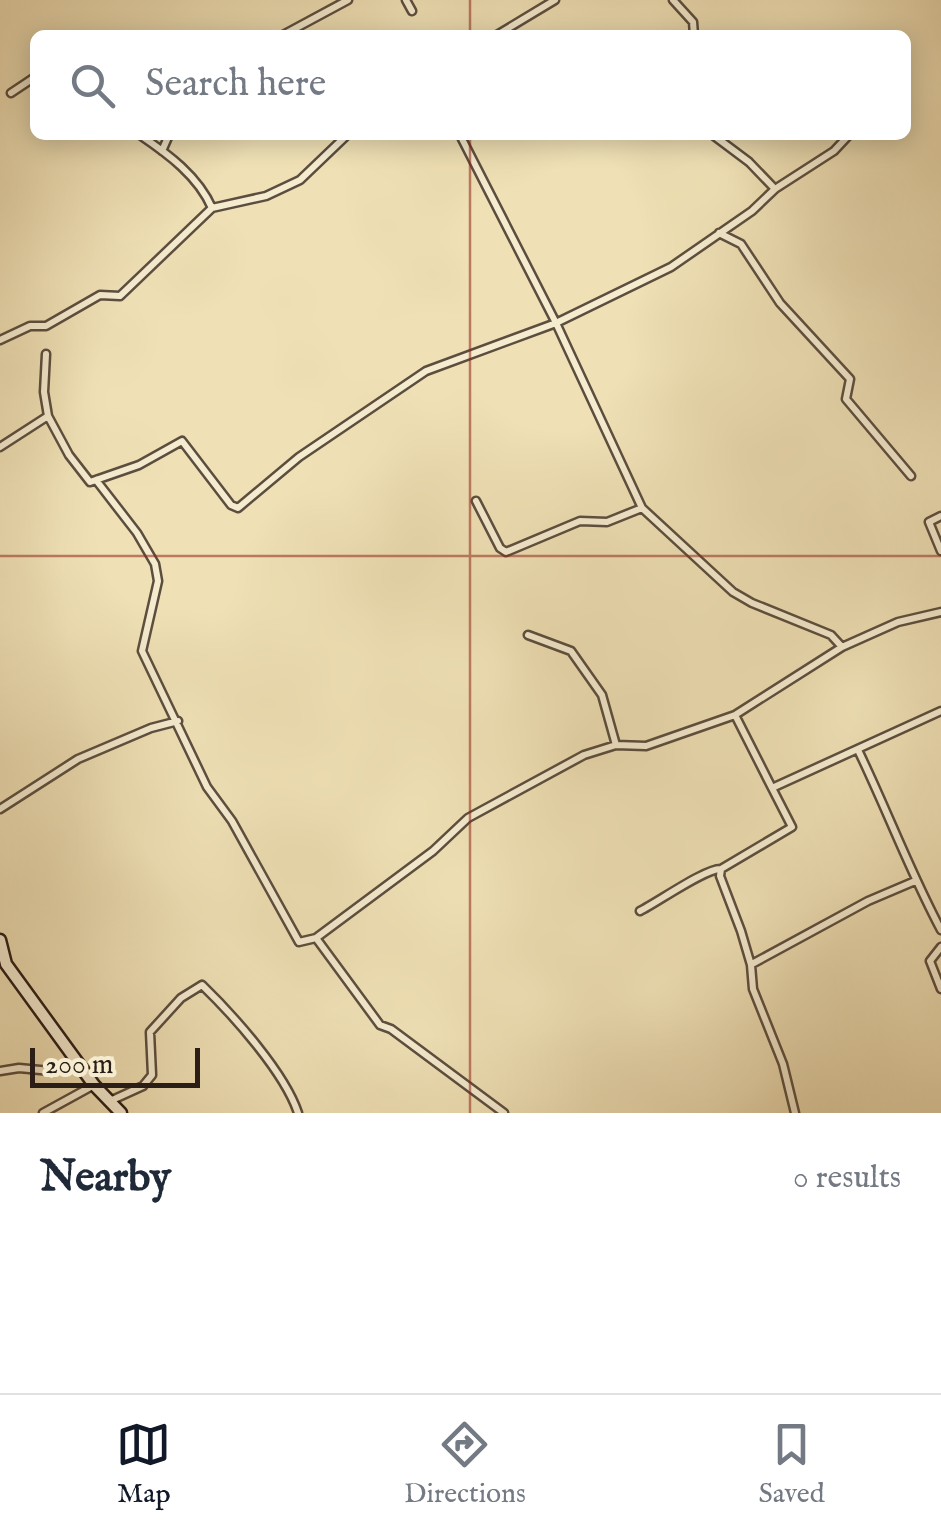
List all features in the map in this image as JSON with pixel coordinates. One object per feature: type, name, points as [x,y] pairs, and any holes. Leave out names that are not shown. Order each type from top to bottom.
[{"type":"street","points":[[292,30],[348,0]]},
{"type":"street","points":[[406,0],[412,11]]},
{"type":"street","points":[[505,30],[554,0]]},
{"type":"street","points":[[674,0],[693,22],[694,30]]},
{"type":"street","points":[[11,93],[30,81]]},
{"type":"street","points":[[147,140],[206,193],[212,208]]},
{"type":"street","points":[[162,150],[167,140]]},
{"type":"street","points":[[0,340],[30,326],[46,326],[100,295],[120,296],[212,208],[266,196],[300,180],[342,140]]},
{"type":"street","points":[[463,140],[556,323],[642,508],[734,592],[831,635],[842,648]]},
{"type":"street","points":[[719,140],[775,189]]},
{"type":"street","points":[[46,354],[44,392],[48,416],[90,482],[139,465],[182,441],[231,506],[238,508],[299,456],[426,370],[556,323],[671,267],[845,140]]},
{"type":"street","points":[[719,233],[742,244],[780,303],[850,379],[846,399],[911,476]]},
{"type":"street","points":[[0,447],[48,416]]},
{"type":"street","points":[[96,480],[155,564],[158,581],[142,651],[207,787],[232,821],[299,942],[316,938],[433,851],[468,818],[584,755],[616,745],[646,746],[735,715],[842,648],[898,622],[941,612]]},
{"type":"street","points":[[476,501],[500,548],[506,552],[580,520],[606,522],[642,508]]},
{"type":"street","points":[[941,516],[929,522],[941,552]]},
{"type":"street","points":[[528,635],[570,651],[602,694],[616,745]]},
{"type":"street","points":[[772,788],[941,711]]},
{"type":"street","points":[[640,912],[702,873],[721,869],[792,827],[735,715]]},
{"type":"street","points":[[0,808],[78,759],[151,728],[178,721]]},
{"type":"street","points":[[858,750],[897,831],[915,881],[941,930]]},
{"type":"street","points":[[721,869],[725,892],[752,964],[752,989],[783,1064],[795,1113]]},
{"type":"street","points":[[752,964],[868,901],[915,881]]},
{"type":"street","points":[[316,938],[380,1024],[504,1113]]},
{"type":"street","points":[[0,940],[6,964],[94,1086],[122,1113]]},
{"type":"street","points":[[941,947],[930,961],[941,989]]},
{"type":"street","points":[[110,1101],[143,1086],[152,1074],[150,1032],[181,998],[202,986],[244,1028],[294,1098],[298,1113]]},
{"type":"street","points":[[0,1071],[51,1071],[76,1059]]},
{"type":"street","points":[[44,1113],[94,1086]]}]
